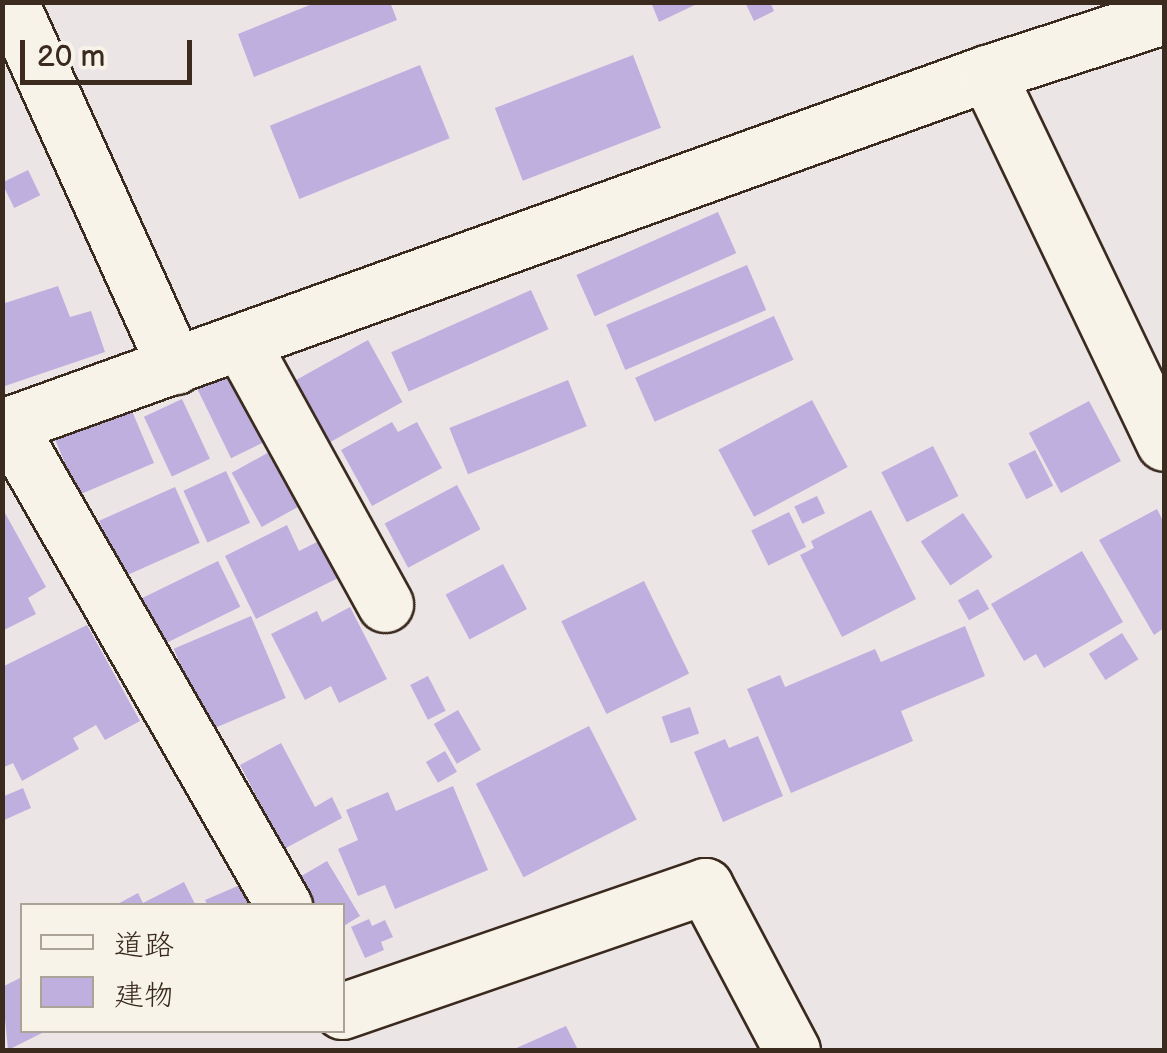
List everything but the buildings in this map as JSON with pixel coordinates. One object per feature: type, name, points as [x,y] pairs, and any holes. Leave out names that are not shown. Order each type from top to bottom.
[{"type":"street","points":[[10,2],[174,366]]},
{"type":"street","points":[[282,903],[5,426],[986,73],[1164,16]]},
{"type":"street","points":[[986,73],[1164,443]]},
{"type":"street","points":[[241,342],[385,604]]},
{"type":"street","points":[[345,1013],[705,886],[792,1050]]},
{"type":"street","points":[[345,1020],[360,1050]]}]
